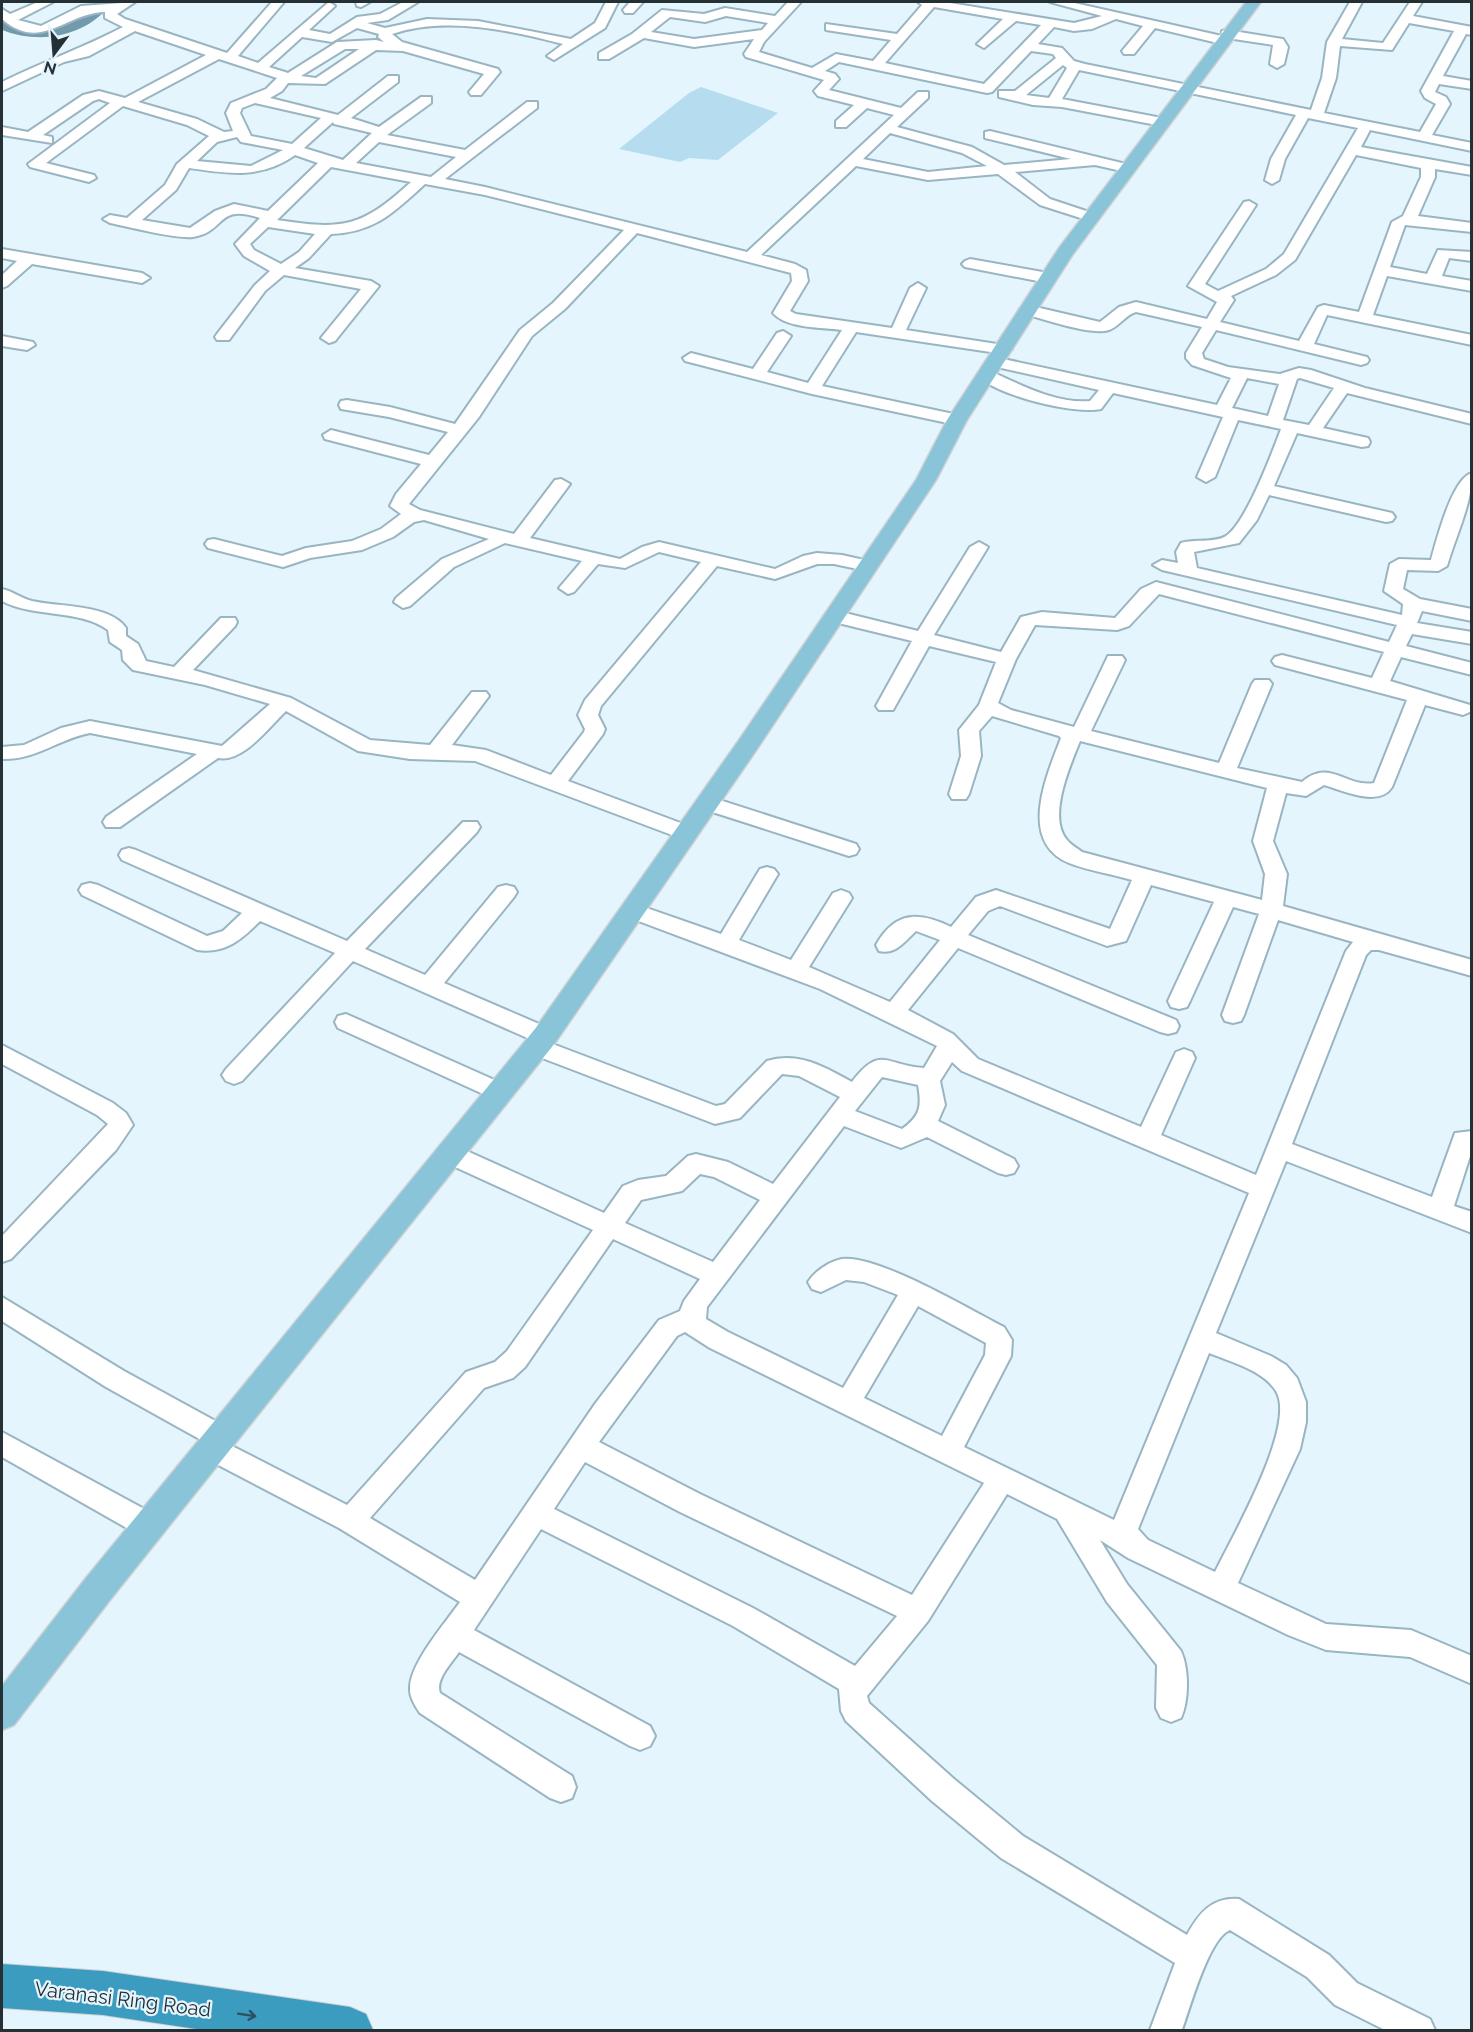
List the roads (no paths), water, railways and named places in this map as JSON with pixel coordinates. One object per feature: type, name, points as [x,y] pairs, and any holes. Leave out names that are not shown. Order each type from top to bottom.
[{"type":"highway","name":"Varanasi Ring Road","points":[[2,1986],[104,1994],[350,2031]]},
{"type":"main road","points":[[3,1708],[541,1041],[687,833],[926,480],[957,420],[1048,278],[1126,168],[1253,2]]},
{"type":"street","points":[[5,16],[47,2]]},
{"type":"street","points":[[5,16],[22,26],[42,30],[88,6],[110,9],[129,2]]},
{"type":"street","points":[[89,178],[34,164],[125,102],[224,55],[278,2]]},
{"type":"street","points":[[301,33],[332,38],[356,24],[367,19],[383,17],[411,2]]},
{"type":"street","points":[[554,56],[600,25],[612,2]]},
{"type":"street","points":[[795,2],[765,33],[751,54],[832,79],[821,91],[823,93],[904,113]]},
{"type":"street","points":[[878,64],[928,2],[968,6],[1011,19],[1049,25],[1083,27],[1113,16]]},
{"type":"street","points":[[1056,2],[1151,26],[1278,42],[1281,47],[1277,64]]},
{"type":"street","points":[[1272,180],[1281,152],[1309,115],[1329,78],[1334,42],[1356,2]]},
{"type":"street","points":[[1334,42],[1387,47],[1416,2]]},
{"type":"street","points":[[261,67],[329,6]]},
{"type":"street","points":[[110,9],[110,15],[135,26],[279,73],[285,76],[285,80]]},
{"type":"street","points":[[604,56],[638,35],[667,13],[705,18],[725,12],[777,20]]},
{"type":"street","points":[[1406,18],[1467,30],[1434,79],[1428,93],[1442,100],[1443,104],[1423,138]]},
{"type":"street","points":[[984,44],[1011,19]]},
{"type":"street","points":[[285,80],[291,78],[314,83],[320,81],[386,35],[408,23],[514,28],[573,43]]},
{"type":"street","points":[[356,24],[386,35],[404,47]]},
{"type":"street","points":[[987,89],[1049,25]]},
{"type":"street","points":[[2,87],[59,59],[84,53],[135,26]]},
{"type":"street","points":[[1129,51],[1151,26]]},
{"type":"street","points":[[831,27],[900,38]]},
{"type":"street","points":[[638,35],[694,43],[765,33]]},
{"type":"street","points":[[242,136],[233,110],[242,103],[271,92],[285,80],[338,46],[404,47],[491,70],[492,75],[476,93]]},
{"type":"street","points":[[1029,47],[1056,51],[1070,62],[1186,90],[1472,147]]},
{"type":"street","points":[[814,72],[836,58],[878,64],[1033,102],[1053,103],[1159,125]]},
{"type":"street","points":[[1011,95],[1022,93],[1070,62]]},
{"type":"street","points":[[1053,103],[1070,62]]},
{"type":"street","points":[[186,163],[252,170],[268,164],[294,149],[393,79]]},
{"type":"street","points":[[1434,79],[1472,85]]},
{"type":"street","points":[[32,136],[88,98],[99,95],[192,122],[219,135],[242,136],[294,149],[328,162],[525,200],[790,267],[798,270],[801,275],[782,309],[781,313],[785,315],[897,333],[995,362],[1362,442]]},
{"type":"street","points":[[749,258],[923,95]]},
{"type":"street","points":[[255,99],[308,110],[379,135],[466,155]]},
{"type":"street","points":[[346,165],[379,135],[426,100]]},
{"type":"street","points":[[841,124],[864,103]]},
{"type":"street","points":[[110,219],[191,233],[201,230],[223,211],[231,208],[244,208],[268,220],[303,228],[327,229],[368,222],[466,155],[532,105]]},
{"type":"street","points":[[1070,112],[1159,125]]},
{"type":"street","points":[[1249,205],[1197,284],[1198,288],[1221,295],[1271,272],[1290,257],[1365,126]]},
{"type":"street","points":[[887,128],[967,150],[1000,168],[1045,202],[1090,217]]},
{"type":"street","points":[[2,131],[62,143]]},
{"type":"street","points":[[131,222],[171,187],[186,163],[219,135]]},
{"type":"street","points":[[990,135],[1126,168]]},
{"type":"street","points":[[1352,150],[1472,171]]},
{"type":"street","points":[[852,160],[928,176],[1093,161]]},
{"type":"street","points":[[328,162],[242,244],[249,253],[281,270],[371,286],[329,338]]},
{"type":"street","points":[[1409,219],[1430,170],[1424,164]]},
{"type":"street","points":[[1365,317],[1399,222],[1409,219],[1472,228]]},
{"type":"street","points":[[223,337],[260,288],[281,270],[304,255],[327,229]]},
{"type":"street","points":[[633,229],[559,306],[526,333],[459,430],[399,504],[416,515],[628,564],[646,549],[659,547],[775,574],[786,572],[804,561],[824,558],[867,566]]},
{"type":"street","points":[[2,254],[142,278]]},
{"type":"street","points":[[1433,279],[1443,254],[1472,257]]},
{"type":"street","points":[[2,283],[29,258]]},
{"type":"street","points":[[970,264],[1048,278]]},
{"type":"street","points":[[1381,270],[1472,286]]},
{"type":"street","points":[[897,333],[918,288]]},
{"type":"street","points":[[1206,477],[1240,379],[1238,373],[1194,358],[1210,325],[1225,302],[1221,295]]},
{"type":"street","points":[[1027,310],[1100,327],[1110,325],[1124,309],[1136,307],[1361,360]]},
{"type":"street","points":[[1304,348],[1321,312],[1335,311],[1472,340]]},
{"type":"street","points":[[812,389],[852,326]]},
{"type":"street","points":[[757,375],[783,336]]},
{"type":"street","points":[[2,340],[27,345]]},
{"type":"street","points":[[691,358],[812,389],[957,420]]},
{"type":"street","points":[[995,362],[1044,397],[1086,406],[1095,405],[1110,386]]},
{"type":"street","points":[[1231,371],[1289,378],[1305,374],[1472,419]]},
{"type":"street","points":[[1189,571],[1185,552],[1187,547],[1236,537],[1264,489],[1282,424],[1289,378]]},
{"type":"street","points":[[1313,431],[1344,386]]},
{"type":"street","points":[[347,405],[390,412],[459,430]]},
{"type":"street","points":[[331,435],[434,462]]},
{"type":"street","points":[[1472,478],[1463,514],[1438,566],[1399,564],[1393,591],[1414,604],[1472,615]]},
{"type":"street","points":[[403,602],[448,563],[511,538],[561,484]]},
{"type":"street","points":[[1264,489],[1386,517]]},
{"type":"street","points":[[214,544],[283,562],[306,553],[356,546],[380,537],[409,517],[416,515]]},
{"type":"street","points":[[886,706],[979,547]]},
{"type":"street","points":[[568,588],[595,557]]},
{"type":"street","points":[[555,784],[593,734],[595,729],[588,715],[592,704],[714,558]]},
{"type":"street","points":[[1162,565],[1472,638]]},
{"type":"street","points":[[959,794],[971,756],[969,730],[989,706],[988,702],[1004,669],[1006,659],[1028,621],[1042,618],[1097,625],[1117,624],[1122,622],[1148,592],[1156,588],[1472,669]]},
{"type":"street","points":[[2,594],[28,605],[75,613],[109,622],[117,628],[117,638],[131,648],[135,663],[145,668],[180,672],[284,702],[365,746],[479,755],[687,833]]},
{"type":"street","points":[[1381,686],[1381,678],[1414,604]]},
{"type":"street","points":[[833,616],[1006,659]]},
{"type":"street","points":[[180,672],[228,622]]},
{"type":"street","points":[[1115,660],[1073,732],[1048,810],[1051,832],[1063,851],[1074,857],[1271,910],[1472,968]]},
{"type":"street","points":[[1282,661],[1462,709]]},
{"type":"street","points":[[1226,771],[1262,684]]},
{"type":"street","points":[[436,752],[479,696]]},
{"type":"street","points":[[989,706],[1004,714],[1278,784],[1306,789],[1318,779],[1323,778],[1366,790],[1379,789],[1391,766],[1418,697]]},
{"type":"street","points":[[2,753],[24,753],[39,749],[82,727],[180,742],[215,751],[231,751],[284,702]]},
{"type":"street","points":[[113,822],[215,751]]},
{"type":"street","points":[[1233,1015],[1271,910],[1276,874],[1263,841],[1278,784]]},
{"type":"street","points":[[707,803],[849,849]]},
{"type":"street","points":[[234,1075],[470,827]]},
{"type":"street","points":[[129,855],[429,986],[541,1041],[715,1115],[732,1112],[774,1067],[781,1065],[799,1067],[855,1094]]},
{"type":"street","points":[[726,944],[767,874]]},
{"type":"street","points":[[893,1013],[956,939],[982,904],[998,897],[1101,938],[1114,937],[1121,929],[1145,876]]},
{"type":"street","points":[[90,890],[190,939],[208,944],[225,942],[257,911]]},
{"type":"street","points":[[429,986],[506,892]]},
{"type":"street","points":[[796,969],[841,898]]},
{"type":"street","points":[[1179,1001],[1227,898]]},
{"type":"street","points":[[633,911],[796,969],[893,1013],[950,1044],[962,1060],[970,1065],[1262,1190]]},
{"type":"street","points":[[887,945],[915,921],[925,923],[956,939],[1168,1026]]},
{"type":"street","points":[[1126,1539],[1124,1529],[1357,951],[1365,943],[1379,942]]},
{"type":"street","points":[[346,1022],[501,1092]]},
{"type":"street","points":[[950,1044],[934,1073],[928,1077],[912,1076],[879,1067],[855,1094],[693,1308],[692,1317],[700,1330],[1126,1539],[1138,1549],[1221,1590],[1326,1637],[1411,1644],[1472,1670]]},
{"type":"street","points":[[2,1054],[105,1109],[118,1119],[121,1125],[108,1143],[2,1252]]},
{"type":"street","points":[[1147,1139],[1184,1058]]},
{"type":"street","points":[[839,1114],[901,1139],[910,1136],[925,1125],[933,1105],[928,1077]]},
{"type":"street","points":[[925,1125],[1006,1166]]},
{"type":"street","points":[[1440,1210],[1463,1140],[1472,1140]]},
{"type":"street","points":[[1278,1148],[1472,1223]]},
{"type":"street","points":[[450,1154],[716,1275]]},
{"type":"street","points":[[350,1521],[475,1380],[504,1370],[516,1359],[632,1193],[673,1184],[696,1163],[720,1169],[776,1197]]},
{"type":"street","points":[[821,1282],[834,1273],[851,1269],[883,1278],[980,1326],[999,1341],[998,1356],[947,1453]]},
{"type":"street","points":[[847,1404],[913,1292]]},
{"type":"street","points":[[2,1308],[285,1485],[434,1568],[480,1599]]},
{"type":"street","points":[[561,1787],[445,1714],[424,1695],[426,1678],[580,1446],[668,1328],[692,1317]]},
{"type":"street","points":[[1202,1339],[1267,1366],[1283,1377],[1292,1396],[1292,1432],[1287,1449],[1221,1590]]},
{"type":"street","points":[[2,1444],[149,1527]]},
{"type":"street","points":[[580,1446],[690,1503],[918,1612]]},
{"type":"street","points":[[1001,1479],[918,1612],[852,1692],[856,1711],[993,1833],[1177,1947],[1186,1952],[1196,1950]]},
{"type":"street","points":[[1067,1511],[1116,1593],[1171,1661],[1171,1708]]},
{"type":"street","points":[[535,1513],[743,1617],[858,1684]]},
{"type":"street","points":[[455,1635],[640,1736]]},
{"type":"street","points":[[1166,2031],[1196,1950],[1218,1916],[1227,1913],[1239,1916],[1318,1966],[1346,1994],[1419,2031]]},
{"type":"waterway","points":[[2,24],[12,29],[37,33],[59,32],[77,24],[105,2]]}]
